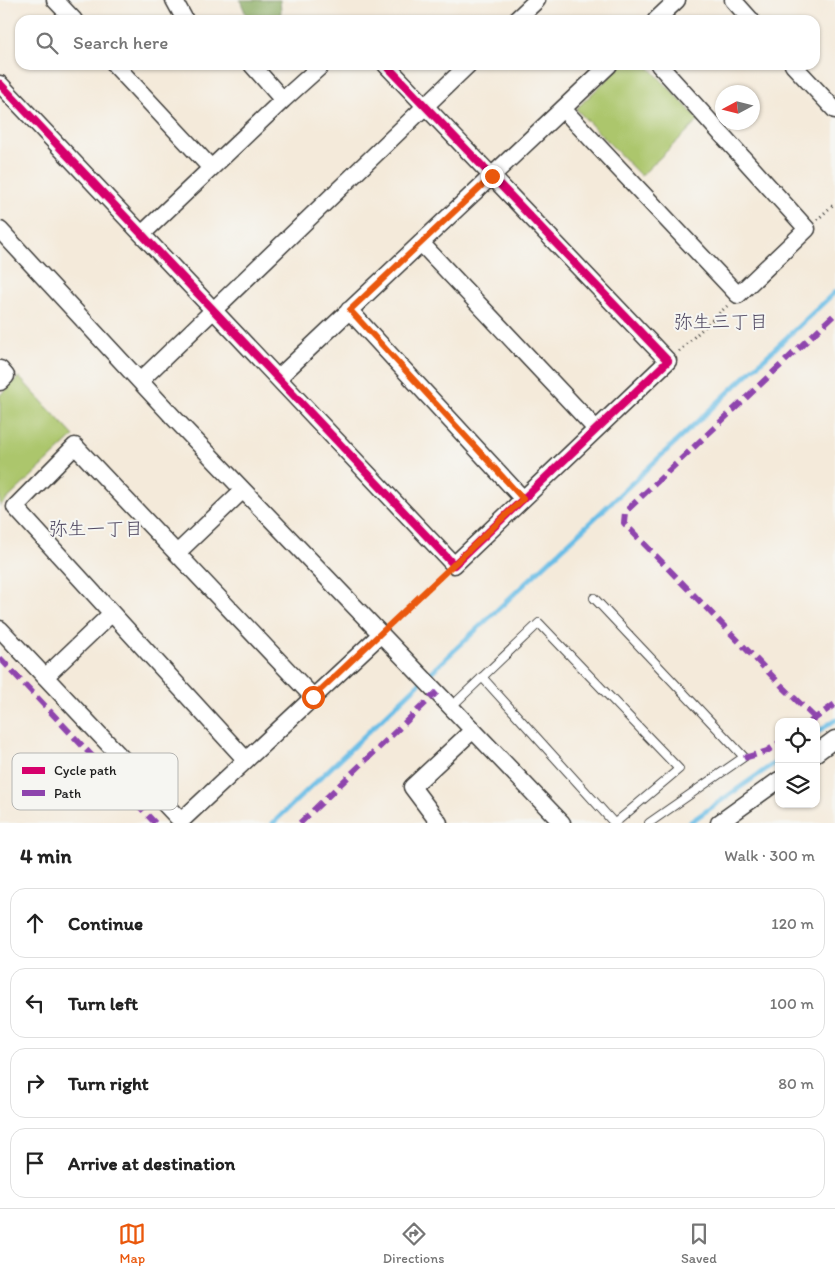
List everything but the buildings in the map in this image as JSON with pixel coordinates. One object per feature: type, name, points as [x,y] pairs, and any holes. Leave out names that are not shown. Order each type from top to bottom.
[{"type":"street","points":[[55,0],[69,15]]},
{"type":"street","points":[[174,0],[182,15]]},
{"type":"street","points":[[521,15],[537,0]]},
{"type":"street","points":[[661,15],[677,0]]},
{"type":"street","points":[[733,0],[746,15]]},
{"type":"street","points":[[120,70],[211,168]]},
{"type":"street","points":[[256,70],[283,100]]},
{"type":"street","points":[[142,234],[316,70]]},
{"type":"street","points":[[0,84],[454,565],[668,361],[391,70]]},
{"type":"street","points":[[140,381],[463,70]]},
{"type":"street","points":[[278,378],[604,70]]},
{"type":"street","points":[[563,109],[738,295],[808,229],[663,70]]},
{"type":"street","points":[[798,70],[835,110]]},
{"type":"street","points":[[0,230],[174,418],[562,823]]},
{"type":"street","points":[[421,243],[596,429]]},
{"type":"street","points":[[350,310],[523,499]]},
{"type":"street","points":[[0,369],[6,376],[0,382]]},
{"type":"street","points":[[246,760],[15,507],[76,446],[313,697]]},
{"type":"street","points":[[177,554],[243,490]]},
{"type":"street","points":[[46,677],[112,613]]},
{"type":"street","points":[[0,629],[117,753]]},
{"type":"street","points":[[171,810],[181,821],[381,634]]},
{"type":"street","points":[[439,823],[412,787],[473,730]]},
{"type":"street","points":[[820,750],[835,739]]},
{"type":"street","points":[[719,823],[775,783]]},
{"type":"lane","points":[[594,598],[744,757],[649,823]]},
{"type":"lane","points":[[451,707],[539,623],[679,769],[615,823],[482,678]]},
{"type":"path","points":[[808,229],[835,203]]},
{"type":"path","points":[[668,361],[738,295]]},
{"type":"path","points":[[381,634],[454,565]]},
{"type":"green space","points":[[240,0],[280,0],[280,15],[246,15]]},
{"type":"green space","points":[[617,70],[652,70],[699,120],[641,176],[576,109]]},
{"type":"green space","points":[[19,377],[74,436],[0,506],[0,395]]},
{"type":"waterway","points":[[273,823],[835,292]]},
{"type":"waterway","points":[[820,730],[835,720]]},
{"type":"waterway","points":[[689,823],[775,763]]},
{"type":"marked path","points":[[815,718],[624,523],[625,512],[835,314]]},
{"type":"marked path","points":[[0,658],[89,753]]},
{"type":"marked path","points":[[300,823],[437,692]]},
{"type":"marked path","points":[[816,718],[835,704]]},
{"type":"marked path","points":[[744,758],[767,751],[775,746]]},
{"type":"marked path","points":[[143,810],[155,823]]},
{"type":"cycle path","points":[[0,84],[454,565],[668,361],[391,70]]},
{"type":"district","name":"弥生三丁目","points":[[721,321]]},
{"type":"district","name":"弥生一丁目","points":[[96,528]]},
{"type":"route","points":[[313,697],[523,499],[350,310],[492,176]]}]
